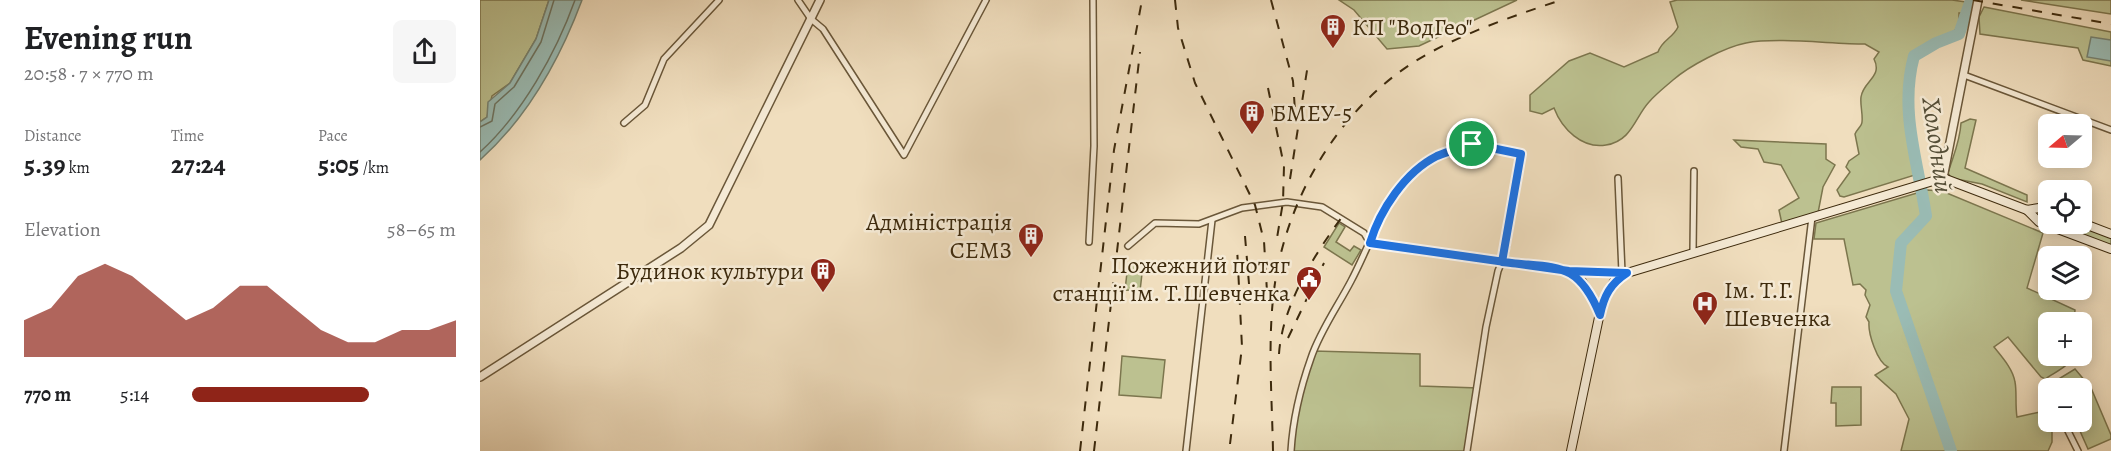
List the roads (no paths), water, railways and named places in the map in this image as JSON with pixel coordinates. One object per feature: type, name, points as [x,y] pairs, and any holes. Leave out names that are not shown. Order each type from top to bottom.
[{"type":"main road","points":[[1571,451],[1600,315],[1608,290],[1615,280],[1625,273],[1812,215],[1942,178],[2027,210],[2038,222],[2111,249]]},
{"type":"main road","points":[[2027,210],[2038,208]]},
{"type":"main road","points":[[2092,227],[2111,234]]},
{"type":"street","points":[[624,123],[645,105],[664,59],[719,0]]},
{"type":"street","points":[[798,0],[811,19],[823,29],[903,155],[986,0]]},
{"type":"street","points":[[480,377],[681,248],[709,225],[820,0]]},
{"type":"street","points":[[1089,242],[1094,146],[1093,0]]},
{"type":"street","points":[[1942,178],[1965,75],[1978,0]]},
{"type":"street","points":[[1965,75],[2111,130]]},
{"type":"street","points":[[1291,451],[1298,399],[1312,355],[1370,243],[1375,227],[1397,191],[1412,175],[1436,156],[1472,144],[1521,154],[1502,262],[1486,327],[1467,451]]},
{"type":"street","points":[[1693,251],[1694,171]]},
{"type":"street","points":[[1370,243],[1569,271],[1625,273],[1618,178]]},
{"type":"street","points":[[1128,246],[1155,223],[1199,224],[1255,205],[1287,202],[1322,207],[1342,217],[1364,233],[1370,243]]},
{"type":"street","points":[[1784,451],[1812,215]]},
{"type":"street","points":[[1186,451],[1212,219]]},
{"type":"street","points":[[1569,271],[1583,281],[1600,315]]},
{"type":"street","points":[[2068,432],[2078,451]]},
{"type":"water","points":[[549,0],[582,0],[563,44],[540,86],[513,126],[480,160],[480,122],[487,117],[488,102],[510,83],[536,39]]},
{"type":"water","points":[[2091,37],[2111,40],[2111,61],[2087,57]]},
{"type":"waterway","name":"Холодний","points":[[1951,451],[1896,291],[1901,243],[1926,216],[1909,117],[1908,97],[1914,56],[1936,43],[1959,34],[1971,0]]},
{"type":"railway","points":[[1080,451],[1114,150],[1142,0]]},
{"type":"railway","points":[[1175,0],[1178,28],[1195,83],[1255,205],[1264,241],[1267,292]]},
{"type":"railway","points":[[1271,0],[1293,81],[1295,111]]},
{"type":"railway","points":[[1273,451],[1271,345],[1275,283],[1292,219],[1305,187],[1321,158],[1340,130],[1362,105],[1414,62],[1467,35],[1561,0]]},
{"type":"railway","points":[[1973,0],[2111,24]]},
{"type":"railway","points":[[1094,451],[1140,52]]},
{"type":"railway","points":[[1290,179],[1308,64]]},
{"type":"railway","points":[[1268,88],[1284,166],[1283,202],[1276,244]]},
{"type":"railway","points":[[1279,354],[1286,318],[1301,282],[1342,217]]},
{"type":"railway","points":[[1245,236],[1249,284]]},
{"type":"railway","points":[[1230,444],[1242,347],[1237,247]]},
{"type":"railway","points":[[1288,338],[1324,263]]},
{"type":"place","name":"КП \"ВодГео\"","points":[[1333,50]]},
{"type":"place","name":"БМЕУ-5","points":[[1252,136]]},
{"type":"place","name":"Адміністрація СЕМЗ","points":[[1031,259]]},
{"type":"place","name":"Будинок культури","points":[[823,294]]},
{"type":"place","name":"Пожежний потяг станції ім. Т.Шевченка","points":[[1309,302]]},
{"type":"place","name":"Ім. Т.Г. Шевченка","points":[[1705,327]]}]
